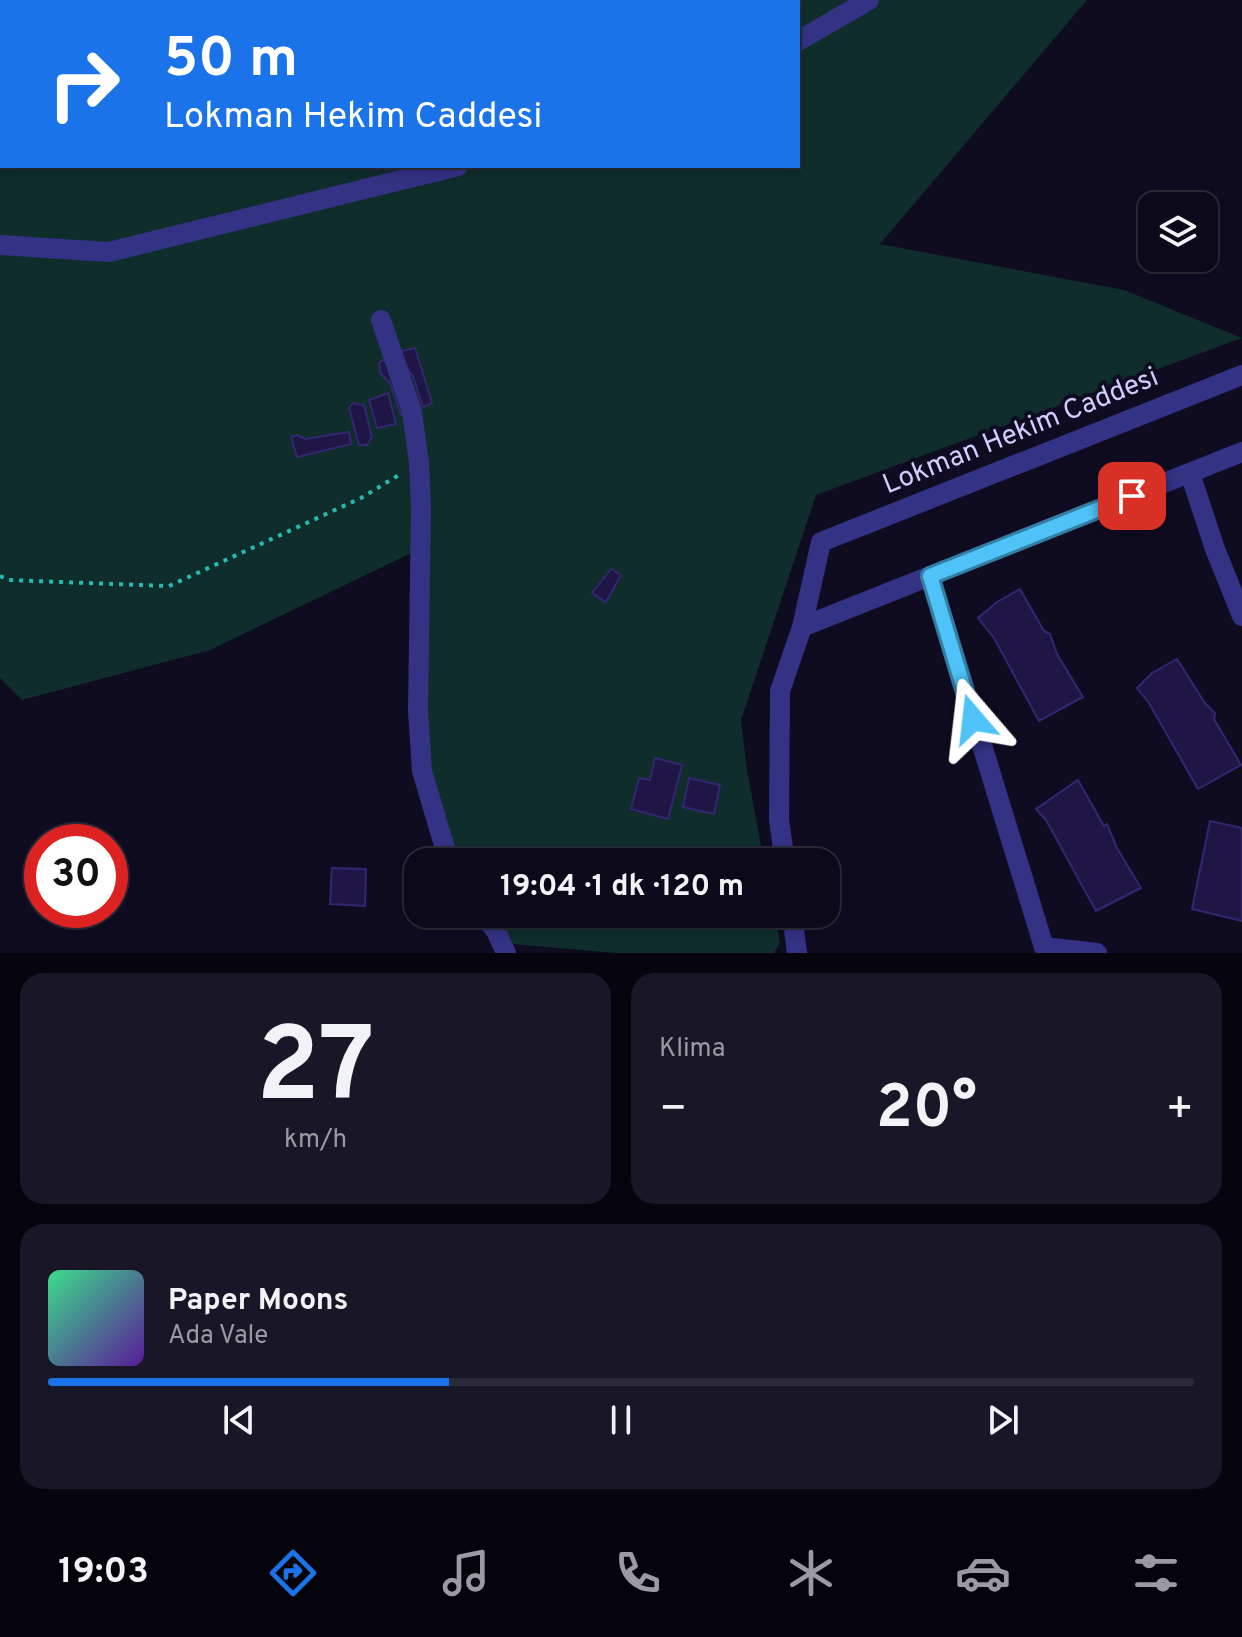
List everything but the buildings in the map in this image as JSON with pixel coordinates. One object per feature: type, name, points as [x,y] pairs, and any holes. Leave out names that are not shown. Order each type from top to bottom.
[{"type":"street","points":[[800,40],[869,0]]},
{"type":"street","points":[[0,245],[109,252],[450,168]]},
{"type":"street","points":[[381,320],[412,412],[419,463],[418,711],[422,771],[445,848]]},
{"type":"street","name":"Lokman Hekim Caddesi","points":[[802,627],[821,542],[1242,375]]},
{"type":"street","points":[[783,848],[779,820],[780,691],[802,627],[1242,452]]},
{"type":"street","points":[[1190,473],[1215,549],[1242,616]]},
{"type":"street","points":[[930,576],[1044,947],[1097,953]]},
{"type":"street","points":[[494,928],[506,953]]},
{"type":"street","points":[[794,928],[797,953]]},
{"type":"path","points":[[0,576],[9,580],[169,586],[361,498],[419,463]]},
{"type":"green space","points":[[800,0],[1087,0],[880,244],[1124,290],[1242,338],[816,495],[741,720],[761,848],[453,848],[447,839],[427,765],[424,547],[210,650],[22,700],[0,678],[0,168],[800,168]]},
{"type":"green space","points":[[502,928],[777,928],[780,943],[774,953],[616,953],[512,944]]},
{"type":"route","points":[[973,719],[930,576],[1132,496]]}]
